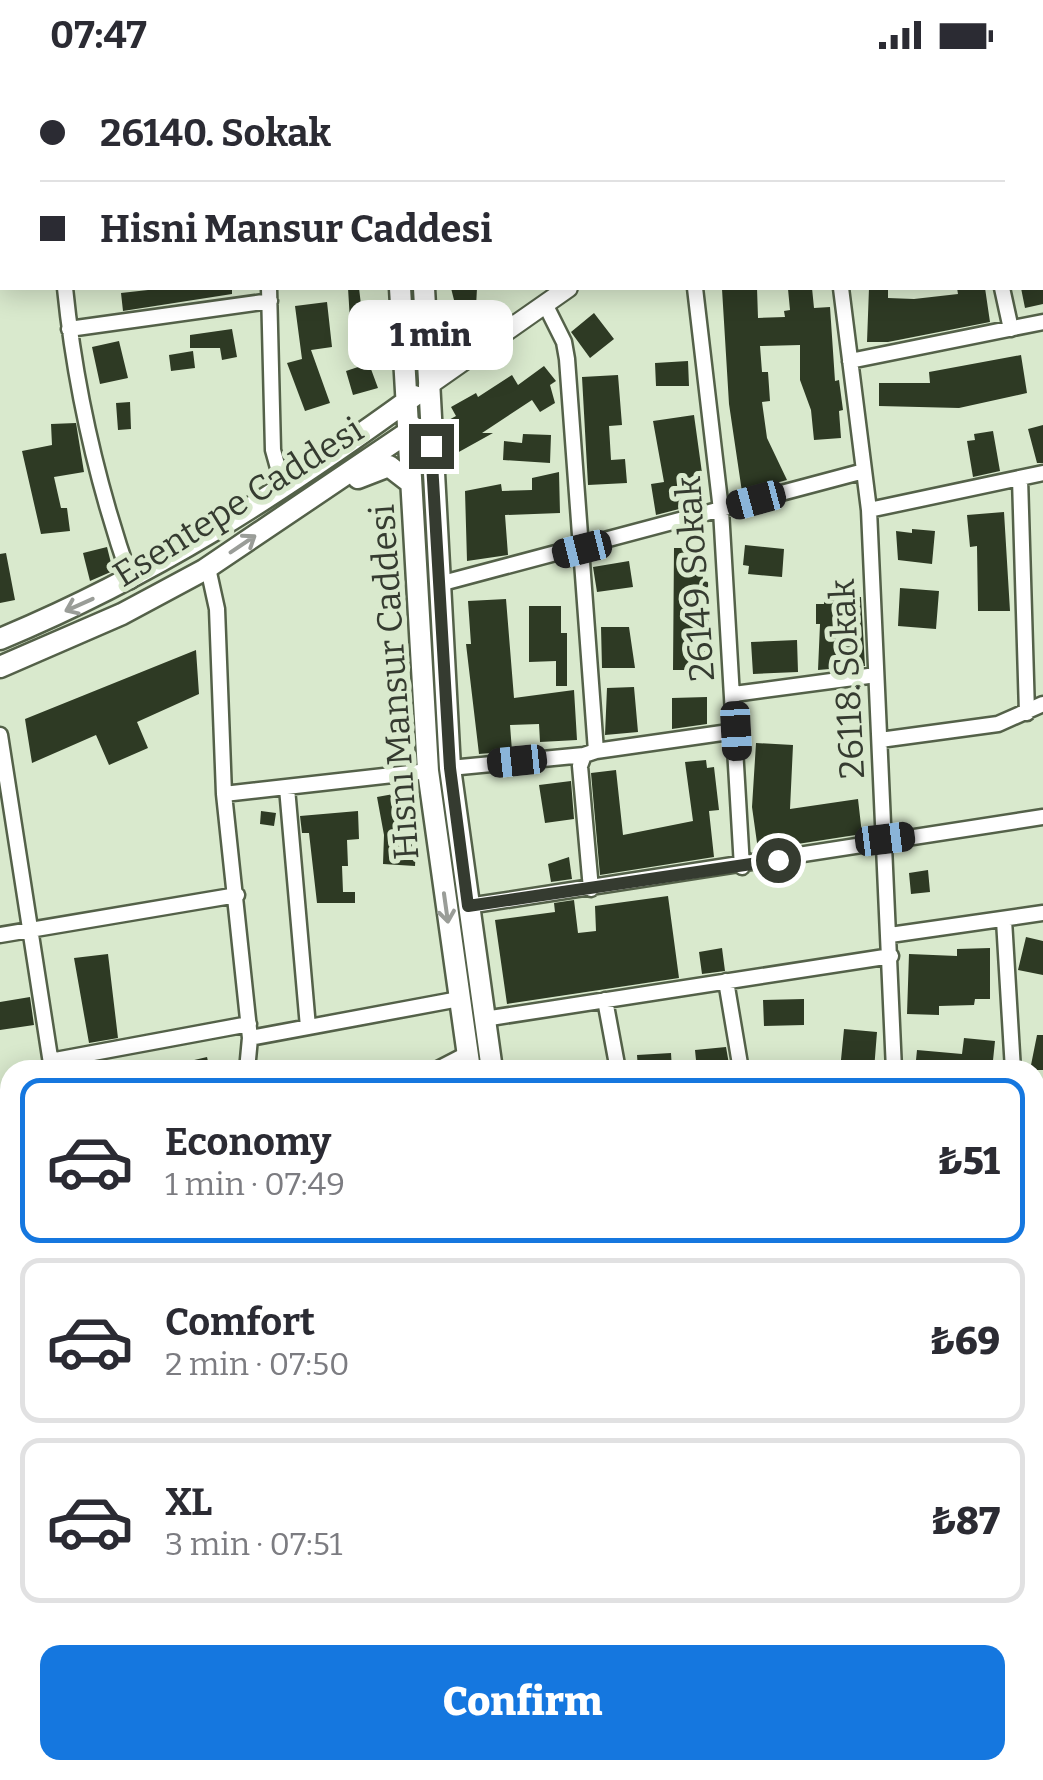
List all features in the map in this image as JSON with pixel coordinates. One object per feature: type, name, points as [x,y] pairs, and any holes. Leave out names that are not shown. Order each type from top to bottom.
[{"type":"main road","name":"Hısnı Mansur Caddesi","points":[[400,290],[428,772],[469,1060]]},
{"type":"main road","points":[[424,290],[450,768],[490,1060]]},
{"type":"main road","name":"Esentepe Caddesi","points":[[0,639],[131,580],[190,548],[428,386]]},
{"type":"main road","name":"Esentepe Caddesi","points":[[0,667],[122,614],[208,568],[407,433],[428,386]]},
{"type":"main road","points":[[310,499],[383,466],[398,469],[411,482]]},
{"type":"street","points":[[65,290],[69,328],[107,512],[131,580]]},
{"type":"street","name":"Esentepe Caddesi","points":[[428,386],[565,290]]},
{"type":"street","name":"26149. Sokak","points":[[695,290],[721,510],[742,867]]},
{"type":"street","name":"26118. Sokak","points":[[841,290],[869,510],[894,1060]]},
{"type":"street","points":[[1002,290],[1010,329]]},
{"type":"street","points":[[69,328],[270,294],[273,450],[283,486]]},
{"type":"street","points":[[545,304],[564,342],[567,358],[582,549],[590,753],[580,766],[591,889]]},
{"type":"street","points":[[850,361],[1043,322]]},
{"type":"street","points":[[439,584],[864,471]]},
{"type":"street","points":[[869,510],[1043,473]]},
{"type":"street","points":[[1020,478],[1027,713]]},
{"type":"street","points":[[208,568],[217,609],[224,794],[237,895],[249,1031],[248,1060]]},
{"type":"street","points":[[734,694],[876,675]]},
{"type":"street","points":[[880,740],[998,724],[1043,704]]},
{"type":"street","points":[[450,768],[590,753],[736,731]]},
{"type":"street","points":[[0,736],[50,1060]]},
{"type":"street","points":[[224,794],[428,772]]},
{"type":"street","points":[[288,788],[308,1027]]},
{"type":"street","points":[[468,906],[742,867],[885,839],[1043,817]]},
{"type":"street","points":[[0,935],[237,895]]},
{"type":"street","points":[[890,935],[1043,913]]},
{"type":"street","points":[[1004,920],[1013,1060]]},
{"type":"street","points":[[484,1019],[890,956]]},
{"type":"street","points":[[726,981],[740,1060]]},
{"type":"street","points":[[80,1060],[249,1031],[308,1027],[459,999]]},
{"type":"street","points":[[606,1000],[616,1060]]},
{"type":"building","points":[[232,290],[232,294],[123,311],[121,293]]},
{"type":"building","points":[[348,290],[359,290],[365,338],[380,334],[386,356],[368,361],[378,388],[353,395],[346,371],[361,366],[351,337]]},
{"type":"building","points":[[452,290],[477,290],[476,307],[468,313],[456,308]]},
{"type":"building","points":[[722,290],[757,290],[758,318],[785,317],[784,311],[790,310],[788,290],[812,290],[814,308],[830,307],[835,381],[839,380],[843,410],[839,411],[841,438],[814,440],[811,410],[800,380],[800,345],[760,346],[762,372],[768,372],[770,401],[762,402],[767,438],[787,480],[742,492],[729,404]]},
{"type":"building","points":[[869,290],[888,290],[888,298],[914,299],[958,294],[957,290],[985,290],[990,322],[888,342],[867,342]]},
{"type":"building","points":[[1021,290],[1043,290],[1043,304],[1025,308]]},
{"type":"building","points":[[327,302],[332,347],[311,350],[330,403],[305,411],[287,363],[302,359],[295,306]]},
{"type":"building","points":[[594,313],[614,339],[590,358],[571,332]]},
{"type":"building","points":[[232,329],[237,357],[222,360],[220,348],[190,348],[190,335]]},
{"type":"building","points":[[119,341],[128,378],[100,384],[92,347]]},
{"type":"building","points":[[193,351],[195,368],[171,371],[169,355]]},
{"type":"building","points":[[1021,355],[1027,393],[959,408],[879,406],[879,383],[930,383],[929,372]]},
{"type":"building","points":[[688,361],[689,386],[656,386],[655,363]]},
{"type":"building","points":[[544,366],[556,381],[550,385],[555,403],[540,412],[532,400],[482,433],[493,433],[457,453],[446,432],[445,422],[456,416],[451,407],[476,393],[478,397],[512,375],[518,385]]},
{"type":"building","points":[[618,375],[622,425],[609,426],[611,460],[625,459],[627,483],[588,485],[582,377]]},
{"type":"building","points":[[130,402],[131,429],[118,430],[116,403]]},
{"type":"building","points":[[694,415],[706,502],[656,515],[651,484],[664,482],[653,421]]},
{"type":"building","points":[[76,423],[84,472],[54,477],[61,508],[67,508],[70,531],[41,534],[22,451],[52,445],[51,424]]},
{"type":"building","points":[[1043,425],[1043,463],[1037,463],[1028,429]]},
{"type":"building","points":[[993,431],[1000,471],[973,477],[967,441],[975,440],[974,434]]},
{"type":"building","points":[[523,434],[551,435],[550,463],[503,460],[504,441],[522,443]]},
{"type":"building","points":[[559,472],[560,513],[505,515],[508,555],[467,561],[465,491],[501,484],[502,491],[532,490],[532,478]]},
{"type":"building","points":[[1004,512],[1010,611],[978,611],[977,546],[970,547],[967,515]]},
{"type":"building","points":[[912,529],[935,531],[932,564],[898,560],[896,531],[912,533]]},
{"type":"building","points":[[745,545],[784,549],[782,577],[748,574],[749,566],[743,565]]},
{"type":"building","points":[[107,547],[113,571],[90,581],[83,553]]},
{"type":"building","points":[[674,548],[702,548],[703,581],[708,581],[710,670],[673,670]]},
{"type":"building","points":[[6,553],[15,600],[0,603],[0,554]]},
{"type":"building","points":[[629,561],[633,587],[597,592],[593,567]]},
{"type":"building","points":[[900,588],[939,591],[936,629],[898,626]]},
{"type":"building","points":[[824,596],[861,597],[865,666],[818,670],[820,624],[816,624],[816,604],[824,604]]},
{"type":"building","points":[[506,599],[514,698],[574,690],[577,740],[540,742],[539,724],[510,725],[512,751],[479,754],[466,644],[471,644],[468,601]]},
{"type":"building","points":[[529,606],[561,606],[561,633],[567,633],[567,686],[556,686],[556,661],[529,662]]},
{"type":"building","points":[[601,627],[629,627],[635,668],[602,668]]},
{"type":"building","points":[[797,640],[798,672],[753,674],[751,642]]},
{"type":"building","points":[[196,650],[199,694],[137,722],[148,748],[109,765],[96,735],[32,763],[25,719]]},
{"type":"building","points":[[634,687],[638,732],[605,735],[607,688]]},
{"type":"building","points":[[707,697],[707,724],[672,729],[672,698]]},
{"type":"building","points":[[756,743],[793,745],[790,809],[858,799],[862,834],[758,850],[752,807]]},
{"type":"building","points":[[706,760],[707,768],[714,767],[719,810],[709,811],[714,857],[600,875],[591,773],[616,770],[623,835],[693,821],[685,762]]},
{"type":"building","points":[[571,781],[574,819],[545,823],[539,785]]},
{"type":"building","points":[[410,791],[417,832],[415,866],[383,864],[384,835],[377,797]]},
{"type":"building","points":[[261,811],[276,813],[274,826],[260,824]]},
{"type":"building","points":[[358,811],[359,839],[347,840],[348,866],[342,866],[343,892],[355,892],[355,903],[317,903],[309,833],[302,833],[300,816]]},
{"type":"building","points":[[569,857],[572,879],[551,882],[548,864]]},
{"type":"building","points":[[928,870],[930,892],[911,894],[909,873]]},
{"type":"building","points":[[668,896],[679,978],[507,1004],[495,920],[555,912],[554,903],[574,900],[578,933],[596,931],[595,906]]},
{"type":"building","points":[[1026,937],[1043,941],[1043,975],[1018,970]]},
{"type":"building","points":[[722,948],[725,971],[702,974],[699,952]]},
{"type":"building","points":[[990,948],[990,999],[975,999],[974,1005],[939,1006],[939,1015],[907,1014],[909,954],[957,956],[957,949]]},
{"type":"building","points":[[108,954],[118,1038],[89,1043],[74,958]]},
{"type":"building","points":[[30,997],[34,1025],[0,1030],[0,1002]]},
{"type":"building","points":[[804,999],[804,1025],[764,1026],[763,1000]]},
{"type":"building","points":[[844,1029],[877,1032],[875,1060],[841,1060]]},
{"type":"building","points":[[1037,1035],[1043,1035],[1043,1060],[1032,1060]]},
{"type":"building","points":[[964,1038],[995,1041],[993,1060],[916,1060],[917,1050],[962,1054]]},
{"type":"building","points":[[726,1047],[728,1060],[696,1060],[695,1050]]},
{"type":"building","points":[[671,1053],[671,1060],[637,1060],[637,1055]]},
{"type":"route","points":[[431,446],[450,768],[468,906],[778,860]]}]
